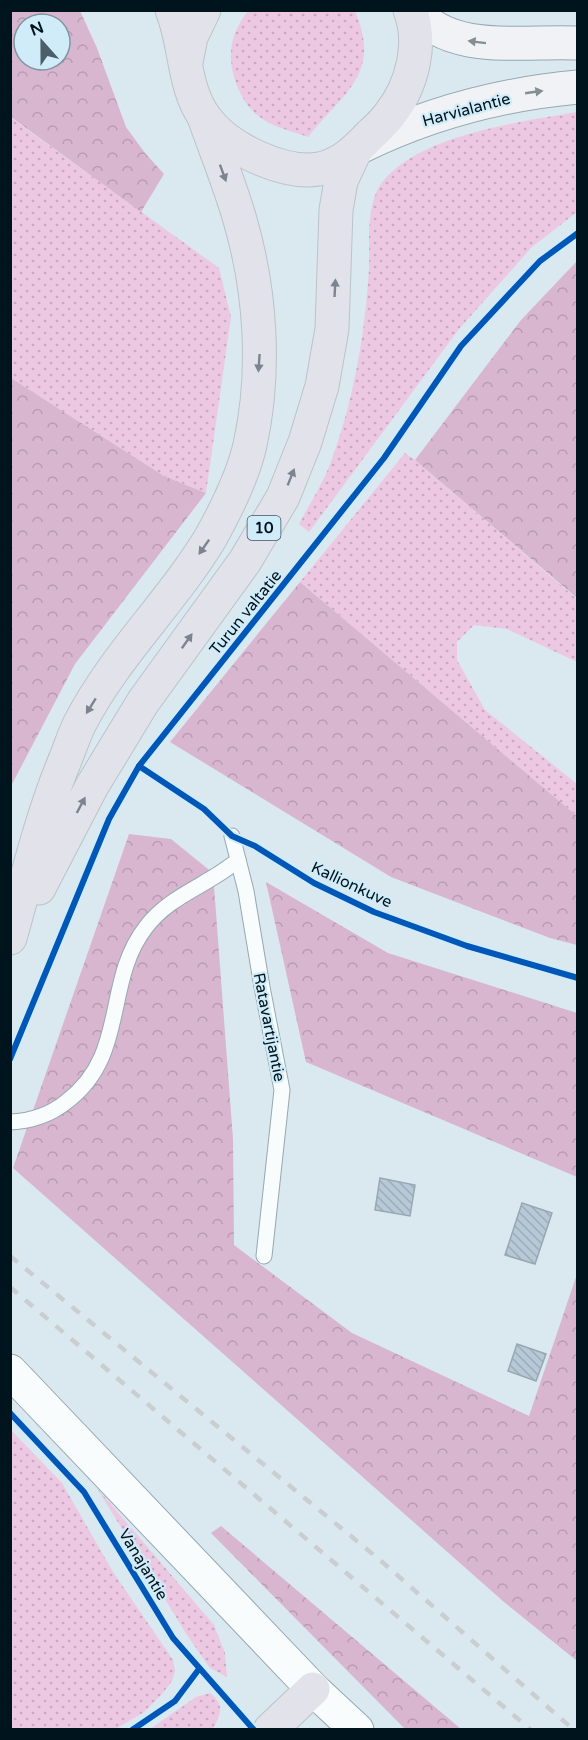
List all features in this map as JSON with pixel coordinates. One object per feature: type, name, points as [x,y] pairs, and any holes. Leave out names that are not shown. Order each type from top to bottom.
[{"type":"highway","name":"10","points":[[10,938],[41,825],[80,723],[118,662],[184,576],[210,537],[230,501],[249,447],[257,400],[260,351],[256,297],[249,255],[240,219],[185,66],[182,44],[172,10]]},
{"type":"highway","points":[[185,66],[191,37],[204,10]]},
{"type":"highway","name":"10","points":[[204,117],[216,131],[249,153],[276,164],[299,170],[320,169],[337,162],[356,150],[390,114],[403,92],[412,72],[416,47],[410,10]]},
{"type":"highway","name":"Turun valtatie","points":[[10,946],[92,786],[143,702],[245,561],[283,496],[305,442],[322,386],[332,329],[336,210],[341,181],[356,150]]},
{"type":"highway","points":[[270,1730],[314,1689]]},
{"type":"main road","points":[[415,10],[422,19],[438,31],[460,40],[486,43],[578,43]]},
{"type":"main road","name":"Harvialantie","points":[[356,150],[397,129],[433,116],[531,92],[578,87]]},
{"type":"street","name":"Vanajantie","points":[[10,1371],[314,1689],[357,1730]]},
{"type":"lane","name":"Ratavartijantie","points":[[232,836],[246,891],[282,1089],[264,1256]]},
{"type":"lane","points":[[10,1122],[26,1120],[54,1111],[76,1095],[102,1058],[130,952],[146,927],[164,908],[225,872],[238,860]]},
{"type":"shaded area","points":[[248,11],[355,11],[362,33],[364,51],[361,67],[346,94],[308,137],[269,123],[251,109],[240,92],[233,73],[231,53],[236,31]]},
{"type":"shaded area","points":[[577,112],[577,212],[532,247],[459,329],[309,532],[299,524],[329,467],[351,394],[361,344],[367,293],[371,210],[378,189],[401,164],[447,141],[474,132]]},
{"type":"shaded area","points":[[10,117],[219,268],[231,317],[206,493],[164,476],[11,378]]},
{"type":"shaded area","points":[[405,453],[577,599],[577,662],[507,629],[474,625],[457,642],[457,660],[485,710],[577,784],[577,816],[300,582]]},
{"type":"shaded area","points":[[11,1430],[62,1483],[113,1572],[173,1660],[175,1671],[172,1681],[162,1694],[144,1712],[116,1729],[11,1729]]},
{"type":"shaded area","points":[[97,1488],[214,1625],[225,1653],[227,1677],[210,1668],[187,1635]]},
{"type":"shaded area","points":[[210,1693],[220,1705],[213,1729],[150,1729],[196,1697]]},
{"type":"green space","points":[[11,10],[80,10],[97,48],[126,127],[164,174],[141,212],[11,117]]},
{"type":"green space","points":[[577,261],[577,598],[415,460],[521,320]]},
{"type":"green space","points":[[11,378],[164,476],[206,493],[75,664],[11,786]]},
{"type":"green space","points":[[300,582],[577,816],[577,945],[550,938],[391,877],[170,742]]},
{"type":"green space","points":[[129,834],[171,839],[213,873],[233,1139],[234,1245],[352,1333],[529,1416],[577,1274],[577,1661],[504,1602],[13,1168]]},
{"type":"green space","points":[[266,882],[388,953],[577,1013],[577,1177],[306,1062]]},
{"type":"green space","points":[[221,1526],[461,1729],[405,1729],[211,1533]]},
{"type":"building","points":[[380,1178],[415,1185],[410,1216],[375,1210]]},
{"type":"building","points":[[522,1203],[552,1213],[535,1264],[505,1255]]},
{"type":"building","points":[[517,1344],[546,1354],[536,1381],[508,1371]]},
{"type":"railway","points":[[10,1256],[380,1560],[574,1730]]},
{"type":"railway","points":[[10,1287],[531,1730]]},
{"type":"cycle path","points":[[10,1059],[109,819],[139,766],[384,458],[461,346],[540,261],[578,233]]},
{"type":"cycle path","name":"Kallionkuve","points":[[139,766],[204,809],[232,836],[255,846],[314,883],[374,912],[467,946],[578,978]]},
{"type":"cycle path","points":[[10,1413],[84,1492],[173,1638],[254,1730]]},
{"type":"cycle path","points":[[132,1730],[175,1701],[199,1669]]}]
